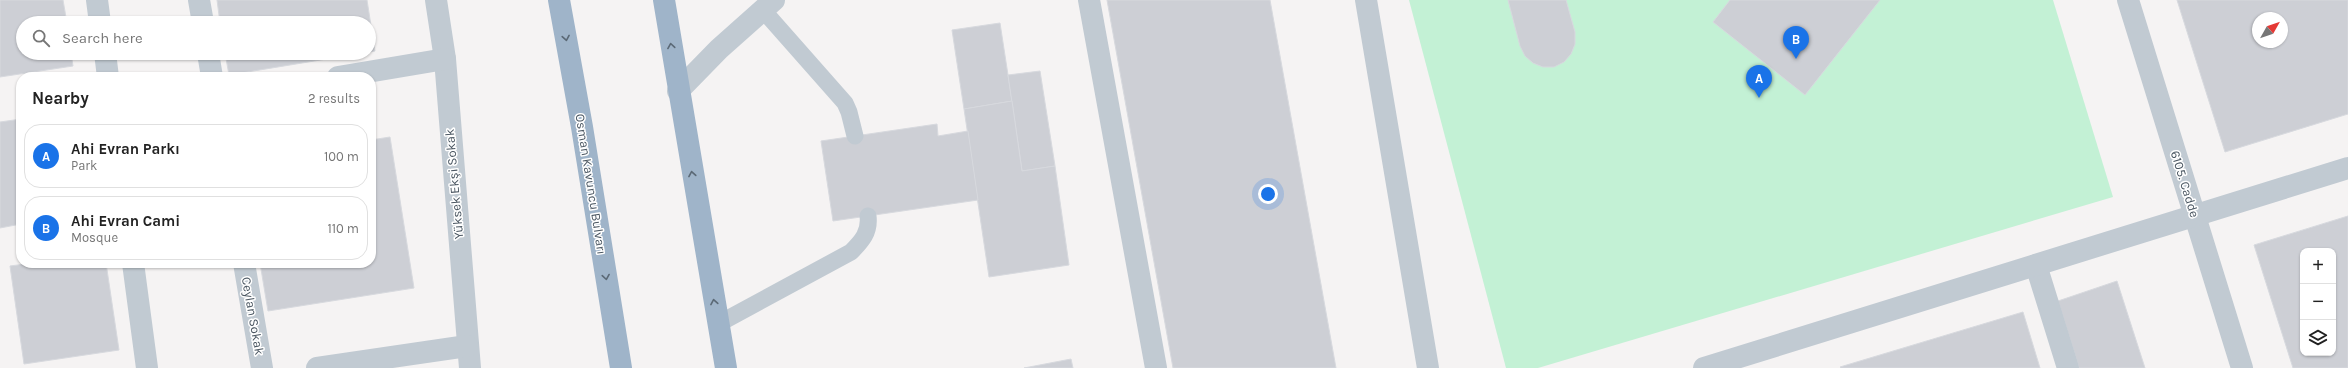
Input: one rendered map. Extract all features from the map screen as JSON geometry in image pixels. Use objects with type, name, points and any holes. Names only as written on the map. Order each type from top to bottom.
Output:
[{"type":"highway","name":"Osman Kavuncu Bulvarı","points":[[558,0],[582,127],[621,368]]},
{"type":"highway","points":[[664,0],[678,91],[726,368]]},
{"type":"street","points":[[97,0],[99,16]]},
{"type":"street","points":[[199,0],[202,16]]},
{"type":"street","name":"Yüksek Ekşi Sokak","points":[[436,0],[444,59],[470,368]]},
{"type":"street","points":[[1089,0],[1156,368]]},
{"type":"street","points":[[1366,0],[1428,368]]},
{"type":"street","name":"6105. Cadde","points":[[2128,0],[2242,368]]},
{"type":"street","points":[[678,91],[766,3]]},
{"type":"street","points":[[367,72],[444,59]]},
{"type":"street","points":[[105,60],[107,72]]},
{"type":"street","points":[[209,60],[211,72]]},
{"type":"street","points":[[1704,368],[2348,168]]},
{"type":"street","points":[[2036,265],[2068,368]]},
{"type":"street","points":[[134,268],[147,368]]},
{"type":"street","name":"Ceylan Sokak","points":[[245,268],[262,368]]},
{"type":"street","points":[[317,368],[467,346]]},
{"type":"lane","points":[[766,3],[845,103],[849,112],[855,136]]},
{"type":"lane","points":[[718,324],[851,252],[862,241],[869,226],[868,216]]},
{"type":"green space","points":[[1409,0],[2053,0],[2113,197],[1538,368],[1506,368]]},
{"type":"building","points":[[0,0],[63,0],[66,16],[16,16],[16,60],[72,60],[73,66],[33,72],[16,72],[16,75],[0,77]]},
{"type":"building","points":[[217,0],[367,0],[370,16],[219,16]]},
{"type":"building","points":[[1107,0],[1270,0],[1336,368],[1173,368]]},
{"type":"building","points":[[1508,0],[1566,0],[1575,32],[1575,44],[1571,54],[1564,62],[1554,67],[1543,67],[1533,63],[1525,56],[1520,46]]},
{"type":"building","points":[[1730,0],[1880,0],[1805,95],[1713,22]]},
{"type":"building","points":[[2177,0],[2348,0],[2348,114],[2225,152]]},
{"type":"building","points":[[1000,23],[1012,101],[964,109],[952,30]]},
{"type":"building","points":[[226,60],[320,60],[247,72],[228,72]]},
{"type":"building","points":[[1040,71],[1055,166],[1022,171],[1008,75]]},
{"type":"building","points":[[1012,101],[1022,171],[1055,166],[1069,265],[989,277],[964,109]]},
{"type":"building","points":[[16,120],[16,225],[0,228],[0,122]]},
{"type":"building","points":[[937,124],[938,136],[968,131],[978,200],[833,221],[821,141]]},
{"type":"building","points":[[390,137],[414,288],[268,311],[261,268],[376,268],[376,139]]},
{"type":"building","points":[[2348,216],[2348,368],[2293,368],[2254,245]]},
{"type":"building","points":[[16,265],[16,268],[107,268],[119,350],[24,364],[10,266]]},
{"type":"building","points":[[2117,281],[2145,368],[2079,368],[2058,301]]},
{"type":"building","points":[[2023,312],[2040,368],[1840,367]]},
{"type":"building","points":[[1071,359],[1073,368],[1024,368]]},
{"type":"place","name":"Ahi Evran Cami","points":[[1796,59]]},
{"type":"place","name":"Ahi Evran Parkı","points":[[1759,98]]}]
